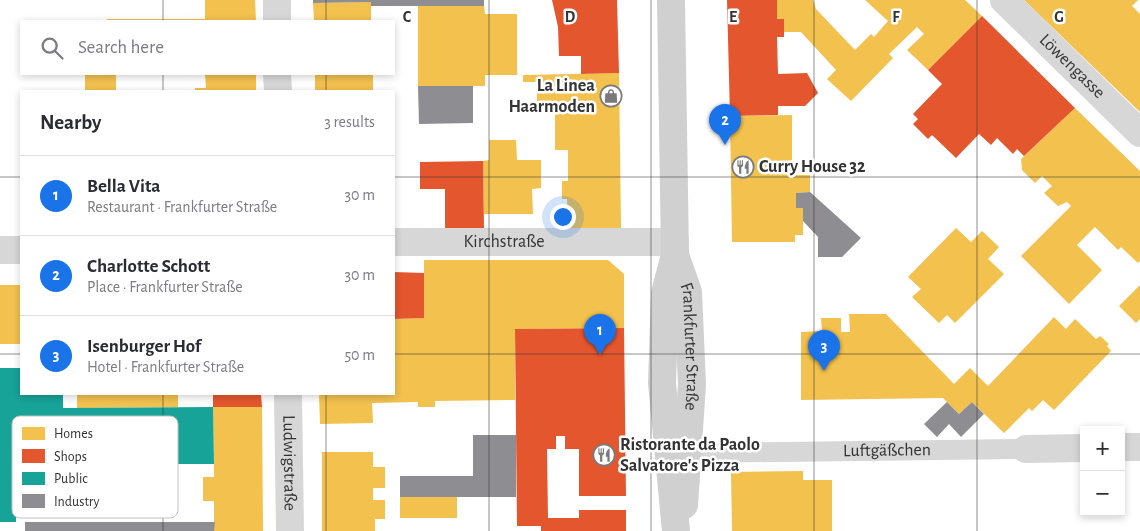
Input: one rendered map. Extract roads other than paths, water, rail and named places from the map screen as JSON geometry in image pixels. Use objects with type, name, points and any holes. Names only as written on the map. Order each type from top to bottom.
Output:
[{"type":"main road","name":"Frankfurter Straße","points":[[671,0],[675,249],[665,293],[662,383],[676,531]]},
{"type":"main road","name":"Frankfurter Straße","points":[[675,249],[688,292],[692,384],[689,453],[682,531]]},
{"type":"street","points":[[277,0],[277,20]]},
{"type":"street","name":"Löwengasse","points":[[1004,0],[1140,133]]},
{"type":"street","points":[[278,75],[278,90]]},
{"type":"street","name":"Kirchstraße","points":[[395,242],[675,249]]},
{"type":"street","points":[[0,250],[20,250]]},
{"type":"street","name":"Ludwigstraße","points":[[288,395],[290,531]]},
{"type":"street","points":[[1125,447],[1140,447]]},
{"type":"street","name":"Luftgäßchen","points":[[1026,449],[1080,448]]},
{"type":"lane","name":"Luftgäßchen","points":[[689,453],[1026,449]]},
{"type":"place","name":"La Linea Haarmoden","points":[[611,96]]},
{"type":"place","name":"Charlotte Schott","points":[[725,145]]},
{"type":"place","name":"Curry House 32","points":[[743,167]]},
{"type":"place","name":"Bella Vita","points":[[600,355]]},
{"type":"place","name":"Isenburger Hof","points":[[824,371]]},
{"type":"place","name":"Ristorante da Paolo Salvatore's Pizza","points":[[604,455]]}]
